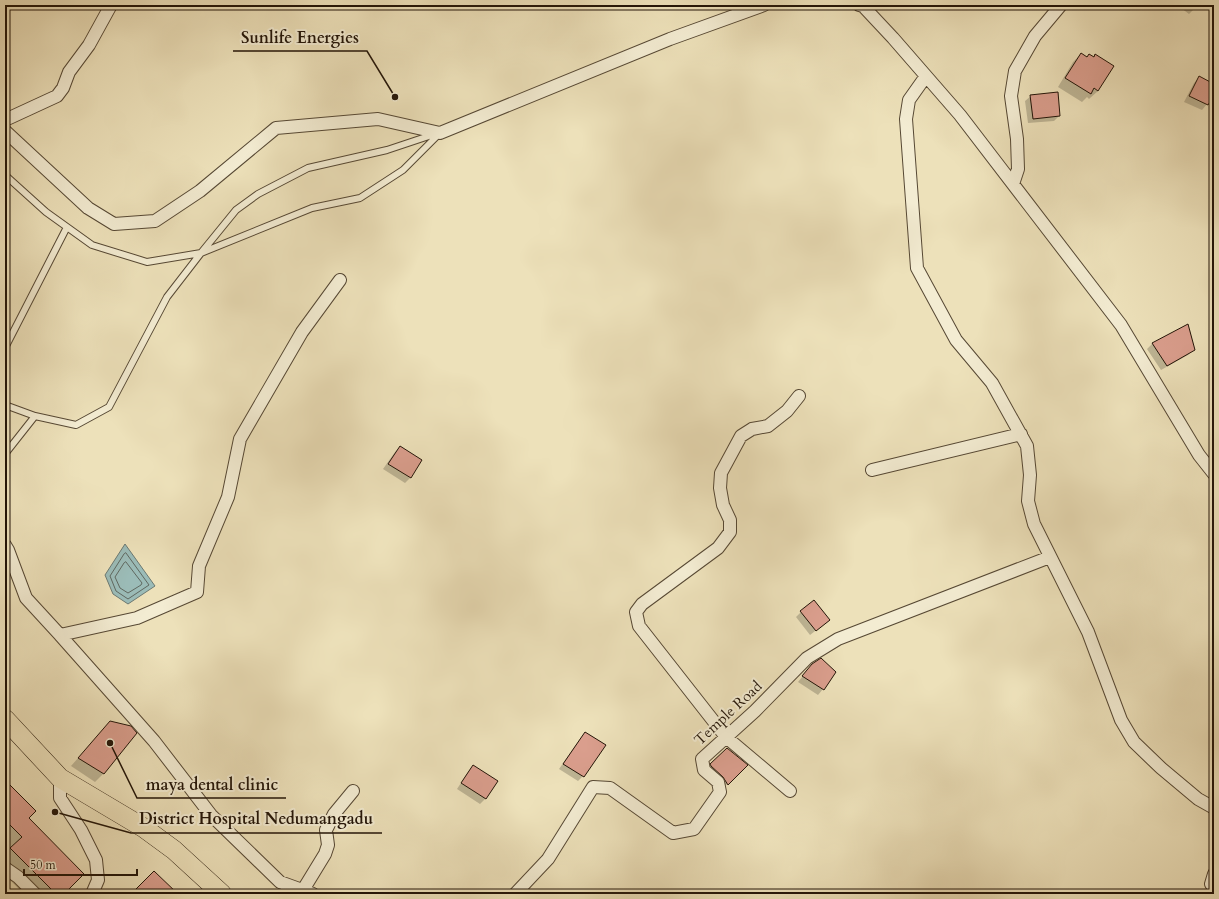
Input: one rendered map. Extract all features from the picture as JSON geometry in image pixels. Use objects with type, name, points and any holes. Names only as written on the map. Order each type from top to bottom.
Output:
[{"type":"main road","points":[[5,719],[60,778],[144,828],[174,850],[222,894]]},
{"type":"street","points":[[5,120],[57,96],[63,88],[69,72],[89,44],[111,5]]},
{"type":"street","points":[[5,131],[88,208],[114,224],[155,221],[200,191],[276,128],[378,119],[440,133],[670,39],[764,5]]},
{"type":"street","points":[[862,5],[960,115],[1121,325],[1199,455],[1214,474]]},
{"type":"street","points":[[1013,184],[1018,168],[1017,139],[1011,96],[1015,71],[1035,36],[1061,5]]},
{"type":"street","points":[[926,76],[908,100],[906,119],[917,268],[956,340],[992,383],[1027,446],[1030,475],[1028,501],[1034,524],[1088,632],[1120,720],[1134,742],[1161,768],[1198,799],[1214,808]]},
{"type":"street","points":[[60,635],[137,618],[197,592],[199,566],[228,497],[240,439],[302,332],[340,280]]},
{"type":"street","points":[[790,791],[726,737],[639,626],[636,612],[642,604],[718,548],[730,532],[730,520],[723,505],[720,488],[721,473],[741,436],[752,429],[768,426],[787,411],[799,396]]},
{"type":"street","points":[[872,470],[1021,434]]},
{"type":"street","points":[[5,545],[26,598],[154,741],[211,815],[280,882],[308,892],[328,845],[326,830],[334,814],[353,791]]},
{"type":"street","name":"Temple Road","points":[[515,894],[548,859],[593,787],[610,788],[674,833],[694,829],[720,792],[718,782],[704,770],[702,759],[755,711],[807,658],[838,639],[1050,557]]},
{"type":"street","points":[[60,778],[60,798],[81,830],[96,860],[98,880],[92,894]]},
{"type":"street","points":[[5,868],[18,877],[35,894]]},
{"type":"street","points":[[1214,874],[1211,884],[1214,888]]},
{"type":"lane","points":[[5,175],[46,212],[92,245],[147,262],[201,253],[312,208],[360,198],[403,170],[440,133]]},
{"type":"lane","points":[[5,405],[35,416],[76,425],[109,407],[167,297],[236,210],[258,194],[308,168],[387,150],[440,133]]},
{"type":"lane","points":[[5,348],[67,227]]},
{"type":"lane","points":[[5,454],[35,416]]},
{"type":"water","points":[[125,544],[155,586],[128,604],[113,594],[105,575]]},
{"type":"building","points":[[1081,53],[1087,57],[1089,54],[1094,57],[1095,54],[1114,66],[1098,91],[1094,88],[1091,94],[1065,78]]},
{"type":"building","points":[[1199,76],[1214,84],[1214,95],[1208,105],[1189,96]]},
{"type":"building","points":[[1058,92],[1060,116],[1033,119],[1030,95]]},
{"type":"building","points":[[1188,324],[1195,350],[1167,366],[1152,343]]},
{"type":"building","points":[[400,446],[422,460],[411,478],[388,464]]},
{"type":"building","points":[[814,600],[830,620],[816,631],[800,611]]},
{"type":"building","points":[[821,658],[836,672],[824,690],[802,676],[812,664]]},
{"type":"building","points":[[110,721],[131,726],[137,733],[104,774],[78,758]]},
{"type":"building","points":[[585,732],[606,745],[584,777],[563,764]]},
{"type":"building","points":[[727,748],[748,765],[728,785],[723,777],[710,764]]},
{"type":"building","points":[[473,765],[498,781],[486,799],[461,783]]},
{"type":"building","points":[[5,780],[36,811],[29,818],[84,874],[64,894],[56,894],[10,848],[22,837],[5,820]]},
{"type":"building","points":[[154,871],[178,894],[131,894]]},
{"type":"place","name":"Sunlife Energies","points":[[395,97]]},
{"type":"place","name":"maya dental clinic","points":[[110,743]]},
{"type":"place","name":"District Hospital Nedumangadu","points":[[55,812]]}]
